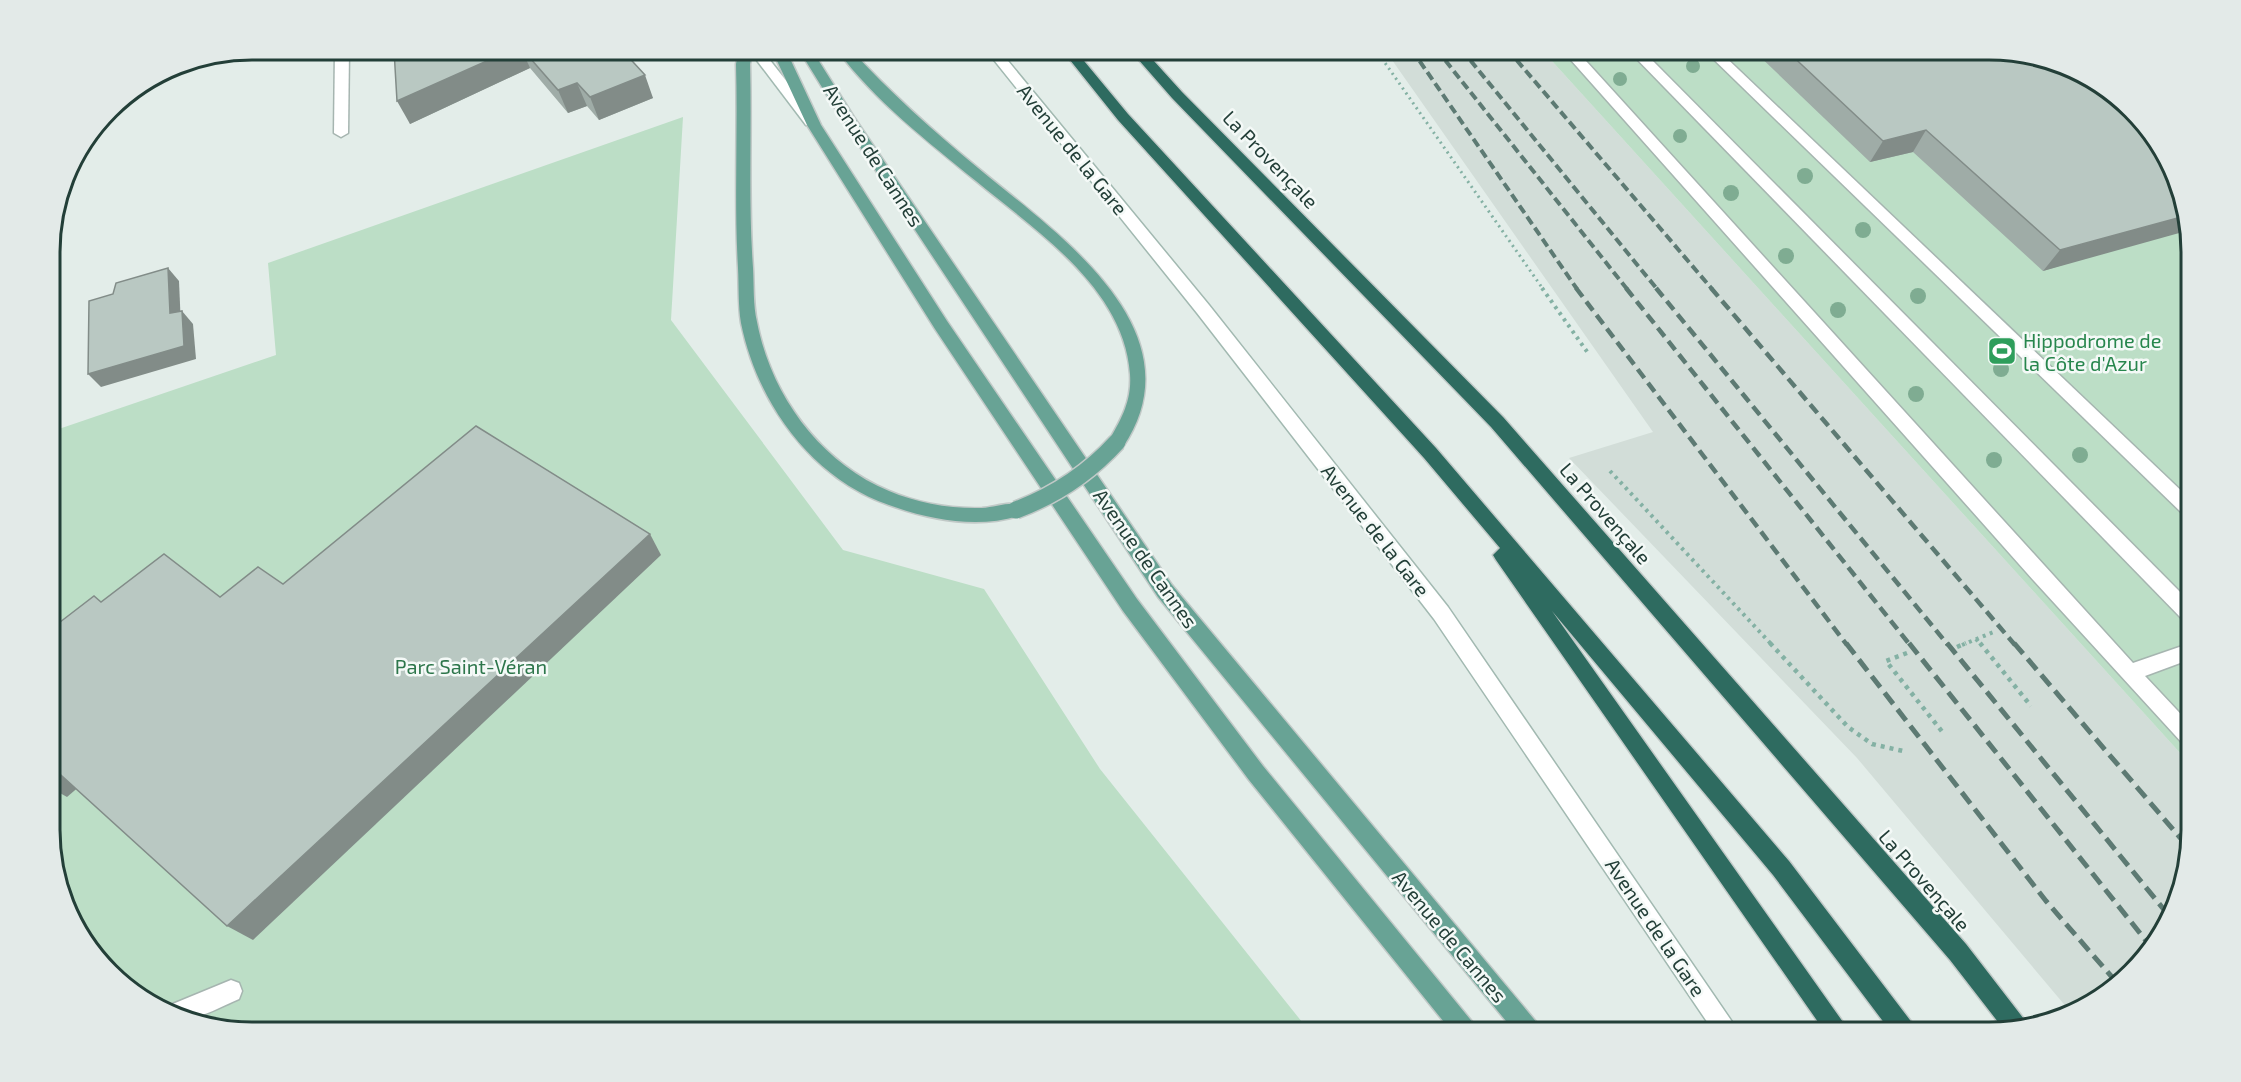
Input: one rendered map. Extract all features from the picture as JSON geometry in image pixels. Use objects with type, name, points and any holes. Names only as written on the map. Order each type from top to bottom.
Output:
[{"type":"highway","points":[[1077,60],[1123,117],[1430,453],[1781,868],[1897,1022]]},
{"type":"highway","name":"La Provençale","points":[[1146,60],[1177,95],[1497,422],[1958,952],[2012,1020]]},
{"type":"highway","points":[[1430,453],[1832,1022]]},
{"type":"main road","points":[[341,133],[342,60]]},
{"type":"main road","points":[[744,60],[744,234],[749,326],[776,396],[798,430],[826,462],[871,491],[917,508],[945,513],[998,515],[1044,500],[1070,486],[1101,460],[1117,442],[1132,417],[1138,393],[1138,372],[1134,347],[1125,323],[1110,298],[1075,258],[910,117],[854,60]]},
{"type":"main road","points":[[764,60],[814,125]]},
{"type":"main road","name":"Avenue de Cannes","points":[[784,60],[814,125],[941,325],[1130,605],[1256,772],[1458,1022]]},
{"type":"main road","name":"Avenue de Cannes","points":[[812,60],[1165,591],[1522,1022]]},
{"type":"main road","name":"Avenue de la Gare","points":[[1001,60],[1203,309],[1441,613],[1721,1022]]},
{"type":"main road","points":[[1578,60],[2181,728]]},
{"type":"main road","points":[[1645,60],[2181,605]]},
{"type":"main road","points":[[1721,60],[2181,501]]},
{"type":"main road","points":[[2129,673],[2181,655]]},
{"type":"main road","points":[[186,1009],[231,991]]},
{"type":"path","points":[[1383,60],[1588,353]]},
{"type":"path","points":[[1610,471],[1848,727],[1872,744],[1902,751]]},
{"type":"path","points":[[1957,647],[1996,631]]},
{"type":"path","points":[[1976,639],[2031,706]]},
{"type":"path","points":[[1907,653],[1886,661],[1944,734]]},
{"type":"shaded area","points":[[1392,60],[1551,60],[2181,754],[2181,842],[2174,879],[2161,915],[2149,936],[2115,974],[2095,990],[2065,1006],[1857,758],[1569,458],[1653,432]]},
{"type":"green space","name":"Hippodrome de la Côte d'Azur","points":[[1551,60],[2000,60],[2176,214],[2181,252],[2181,754]]},
{"type":"green space","name":"Parc Saint-Véran","points":[[683,117],[671,320],[843,550],[984,589],[1100,769],[1302,1022],[252,1022],[215,1018],[179,1007],[135,982],[116,966],[86,926],[75,903],[62,855],[60,830],[60,429],[276,355],[268,263]]},
{"type":"building","points":[[395,60],[489,60],[397,101]]},
{"type":"building","points":[[532,60],[631,60],[645,75],[590,97],[577,83],[558,90]]},
{"type":"building","points":[[1797,60],[2001,60],[2026,64],[2062,75],[2106,100],[2125,116],[2141,135],[2166,179],[2177,218],[2060,250],[1926,130],[1883,141]]},
{"type":"building","points":[[168,268],[170,313],[182,311],[184,346],[88,374],[89,301],[113,294],[116,283]]},
{"type":"building","points":[[476,426],[650,534],[227,926],[60,774],[60,622],[94,596],[101,602],[164,554],[220,597],[258,567],[283,584]]},
{"type":"railway","points":[[1419,60],[1577,289]]},
{"type":"railway","points":[[1445,60],[1627,289]]},
{"type":"railway","points":[[1470,60],[1657,289]]},
{"type":"railway","points":[[1517,60],[1712,289]]},
{"type":"railway","points":[[1576,288],[1847,645]]},
{"type":"railway","points":[[1626,288],[1910,645]]},
{"type":"railway","points":[[1656,288],[1948,645]]},
{"type":"railway","points":[[1711,288],[2015,645]]},
{"type":"railway","points":[[1846,643],[2046,901],[2112,977]]},
{"type":"railway","points":[[1909,643],[2146,940]]},
{"type":"railway","points":[[1947,643],[2163,909]]},
{"type":"railway","points":[[2014,643],[2181,839]]},
{"type":"place","name":"Hippodrome de la Côte d'Azur","points":[[2002,351]]}]
